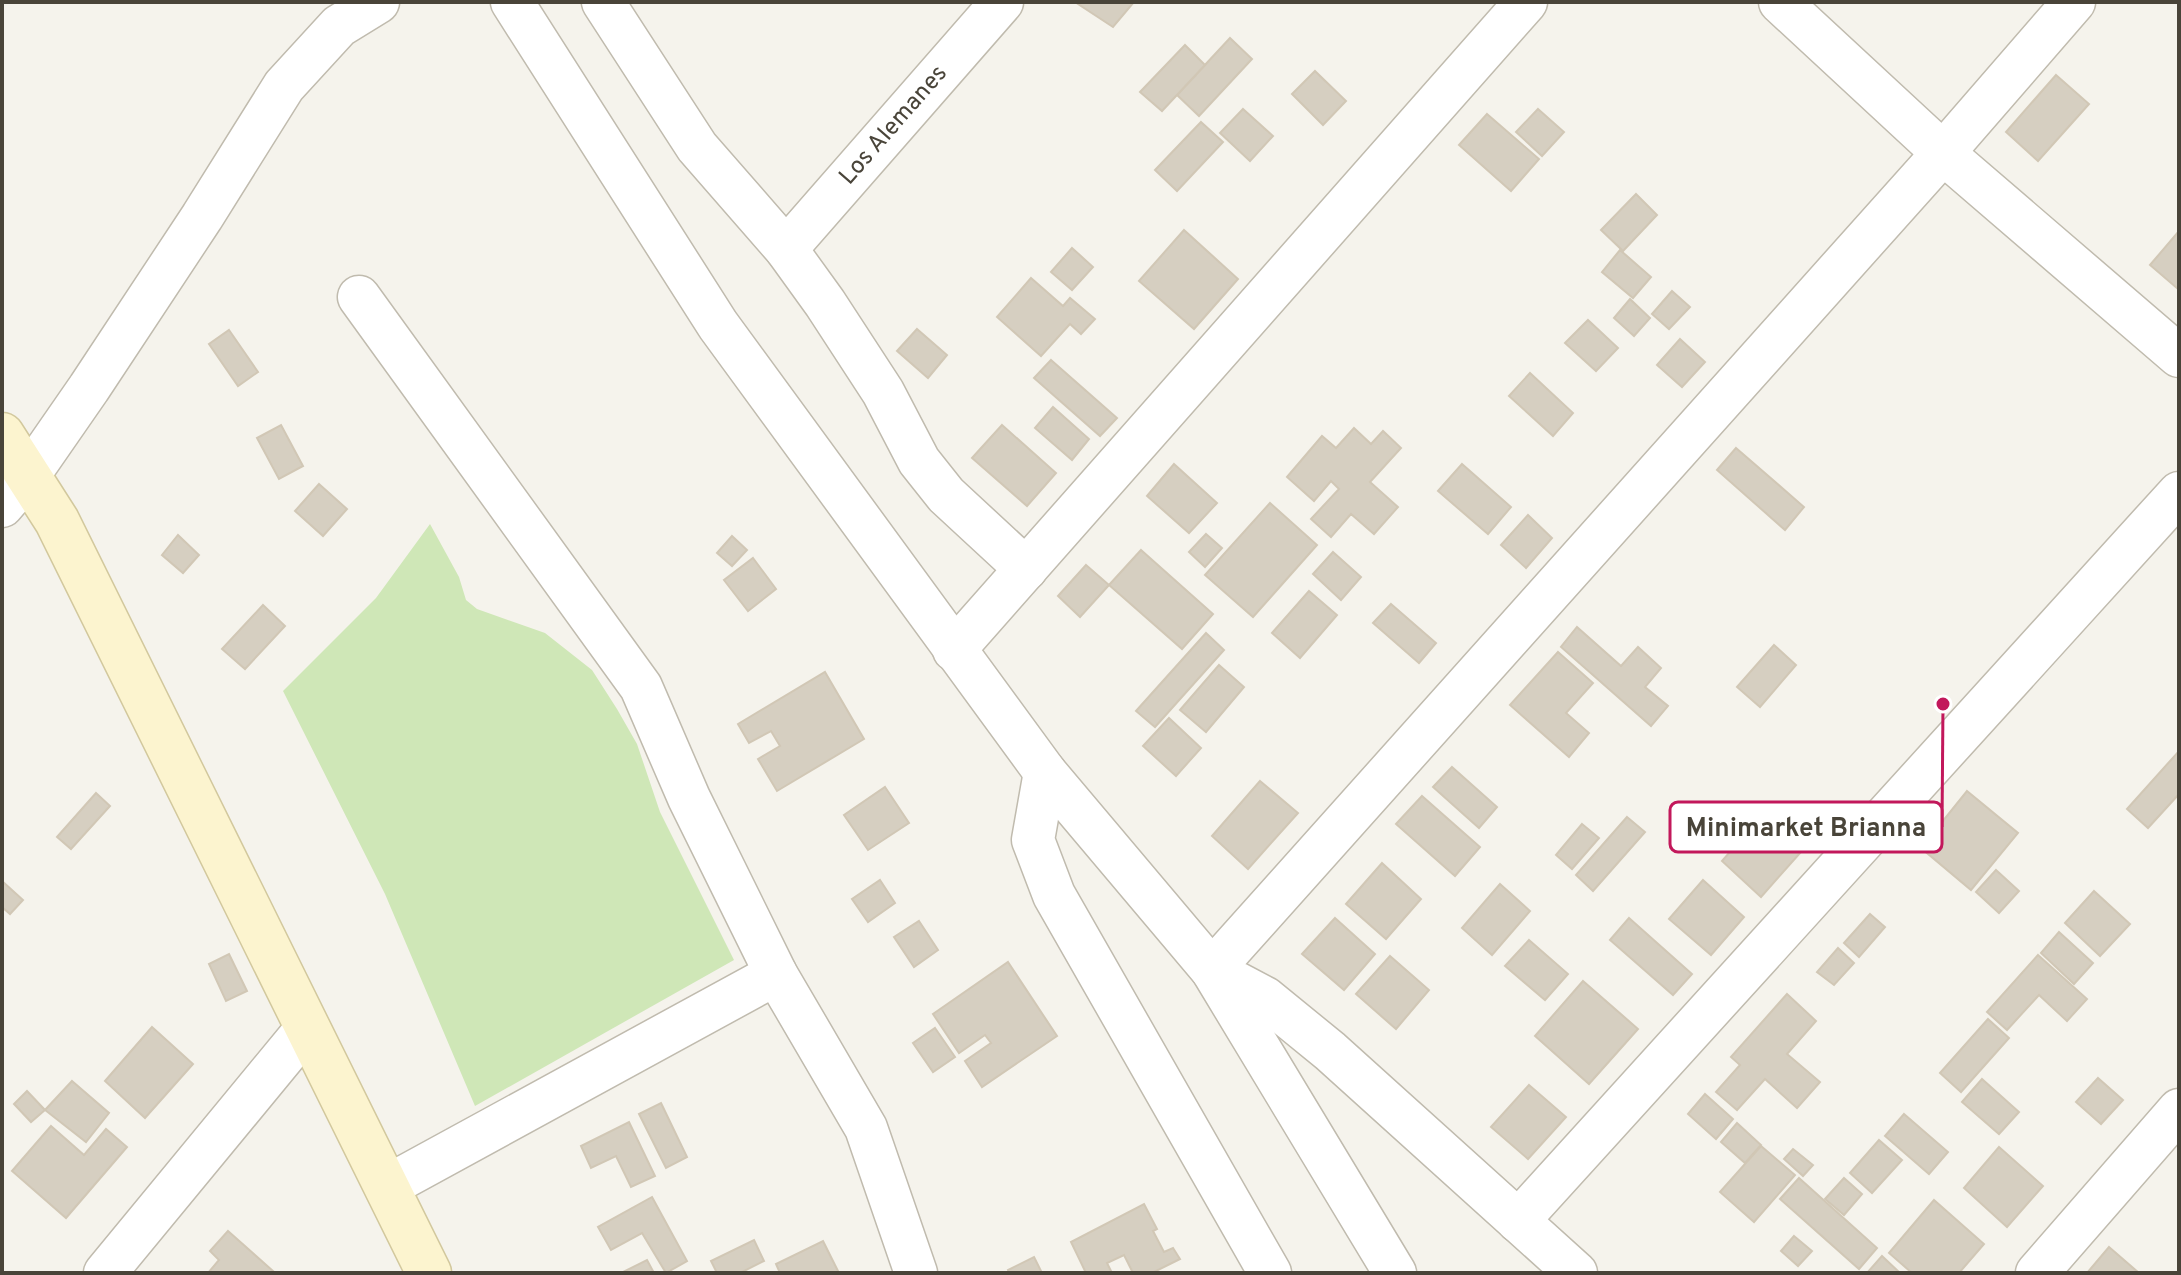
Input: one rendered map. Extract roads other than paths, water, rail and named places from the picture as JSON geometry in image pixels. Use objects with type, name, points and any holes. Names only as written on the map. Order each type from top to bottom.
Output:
[{"type":"street","points":[[15,491],[89,388],[284,86],[339,26],[378,2]]},
{"type":"street","points":[[512,2],[718,325],[1045,772],[1212,970],[1395,1273]]},
{"type":"street","points":[[603,2],[697,147],[786,249],[825,303],[883,392],[919,461],[946,495],[1026,569]]},
{"type":"street","name":"Los Alemanes","points":[[786,249],[1002,2]]},
{"type":"street","points":[[954,650],[1526,2]]},
{"type":"street","points":[[1780,2],[1943,153],[2179,356]]},
{"type":"street","points":[[1212,970],[1943,153],[2074,2]]},
{"type":"street","points":[[359,297],[641,687],[689,798],[776,974],[866,1128],[916,1273]]},
{"type":"street","points":[[2,435],[15,491],[57,521],[429,1273]]},
{"type":"street","points":[[1518,1221],[2179,493]]},
{"type":"street","points":[[1045,772],[1033,840],[1054,895],[1270,1273]]},
{"type":"street","points":[[1212,970],[1265,998],[1330,1051],[1576,1273]]},
{"type":"street","points":[[386,1187],[776,974]]},
{"type":"street","points":[[105,1273],[307,1028]]},
{"type":"street","points":[[2037,1273],[2179,1110]]},
{"type":"place","name":"Minimarket Brianna","points":[[1943,704]]}]
